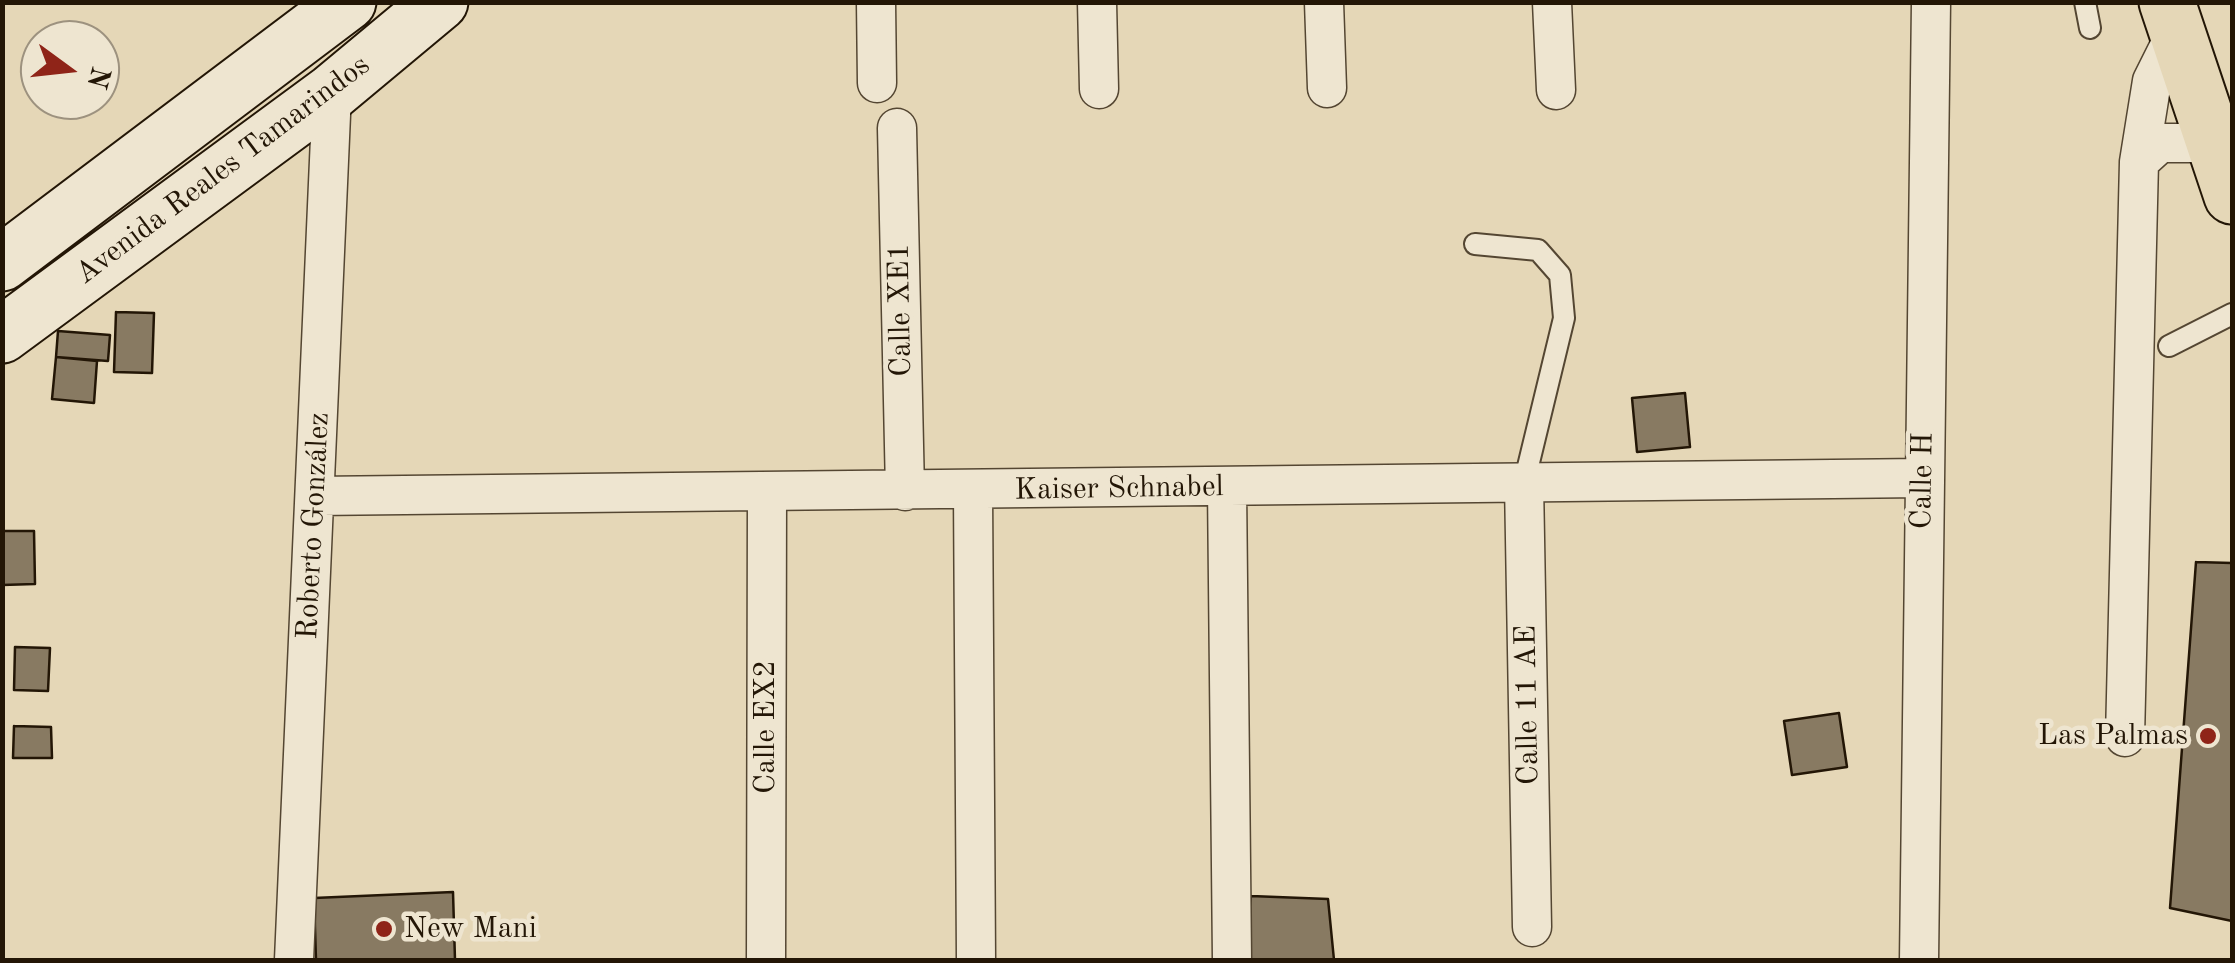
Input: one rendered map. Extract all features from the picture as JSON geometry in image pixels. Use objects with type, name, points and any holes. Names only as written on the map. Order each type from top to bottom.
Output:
[{"type":"main road","name":"Avenida Reales Tamarindos","points":[[2,264],[348,2]]},
{"type":"main road","name":"Avenida Reales Tamarindos","points":[[2,335],[332,92],[440,2]]},
{"type":"main road","points":[[2172,17],[2232,196]]},
{"type":"street","points":[[876,2],[877,82]]},
{"type":"street","points":[[1097,2],[1098,90]]},
{"type":"street","points":[[1324,2],[1327,88]]},
{"type":"street","points":[[1552,2],[1556,90]]},
{"type":"street","name":"Calle H","points":[[1919,960],[1930,2]]},
{"type":"street","points":[[2125,737],[2139,162],[2152,81],[2172,17]]},
{"type":"street","name":"Roberto González","points":[[294,960],[332,92]]},
{"type":"street","name":"Calle XE1","points":[[897,128],[905,491]]},
{"type":"street","points":[[2139,162],[2160,143],[2214,143]]},
{"type":"street","name":"Kaiser Schnabel","points":[[315,496],[767,494],[1922,478]]},
{"type":"street","name":"Calle 11 AE","points":[[1524,483],[1532,927]]},
{"type":"street","points":[[1227,487],[1232,960]]},
{"type":"street","points":[[973,491],[976,960]]},
{"type":"street","name":"Calle EX2","points":[[766,960],[767,494]]},
{"type":"lane","points":[[2085,2],[2090,28]]},
{"type":"lane","points":[[1475,244],[1538,250],[1560,275],[1564,318],[1524,483]]},
{"type":"lane","points":[[2169,346],[2232,314]]},
{"type":"building","points":[[116,312],[154,313],[152,373],[114,372]]},
{"type":"building","points":[[58,331],[110,335],[108,361],[56,357]]},
{"type":"building","points":[[56,357],[97,361],[94,403],[52,399]]},
{"type":"building","points":[[1685,393],[1690,447],[1637,452],[1632,398]]},
{"type":"building","points":[[2,531],[34,531],[35,584],[2,585]]},
{"type":"building","name":"Las Palmas","points":[[2196,562],[2232,563],[2232,921],[2170,908]]},
{"type":"building","points":[[15,647],[50,648],[48,691],[14,690]]},
{"type":"building","points":[[1839,713],[1847,767],[1792,775],[1784,721]]},
{"type":"building","points":[[14,726],[51,727],[52,758],[13,758]]},
{"type":"building","name":"New Mani","points":[[453,892],[455,960],[316,960],[314,898]]},
{"type":"building","points":[[1251,896],[1328,899],[1334,960],[1243,960]]},
{"type":"place","name":"Las Palmas","points":[[2208,736]]},
{"type":"place","name":"New Mani","points":[[384,929]]}]
